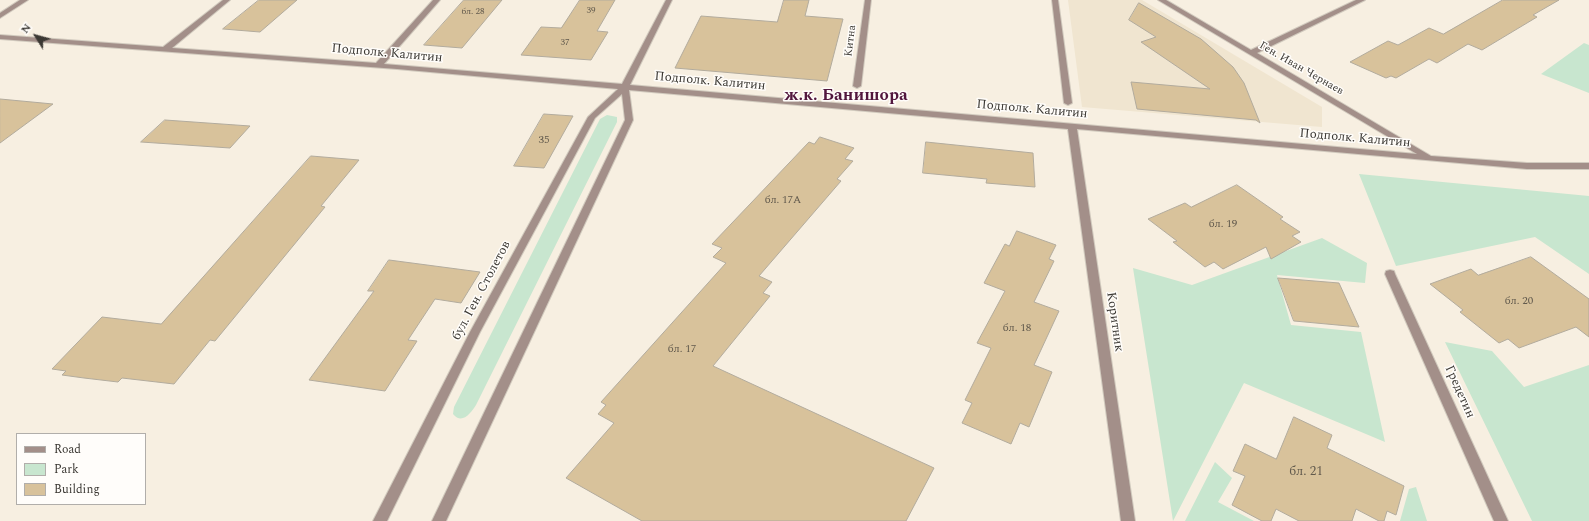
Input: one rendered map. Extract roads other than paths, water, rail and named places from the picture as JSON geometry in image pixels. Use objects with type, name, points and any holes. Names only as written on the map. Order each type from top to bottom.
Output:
[{"type":"street","points":[[0,16],[25,0]]},
{"type":"street","points":[[164,50],[227,0]]},
{"type":"street","points":[[378,66],[437,0]]},
{"type":"street","name":"бул. Ген. Столетов","points":[[380,521],[475,332],[592,117],[625,87],[669,0]]},
{"type":"street","name":"Китна","points":[[857,86],[868,0]]},
{"type":"street","points":[[1055,0],[1068,103]]},
{"type":"street","name":"Ген. Иван Чернаев","points":[[1161,0],[1430,158]]},
{"type":"street","points":[[1251,53],[1362,0]]},
{"type":"street","name":"Подполк. Калитин","points":[[0,37],[378,66],[1527,166],[1587,167]]},
{"type":"street","points":[[438,521],[629,120],[625,87]]},
{"type":"street","name":"Коритник","points":[[1072,127],[1128,521]]},
{"type":"street","name":"Гредетин","points":[[1390,274],[1501,521]]},
{"type":"district","name":"ж.к. Банишора","points":[[846,97]]}]
